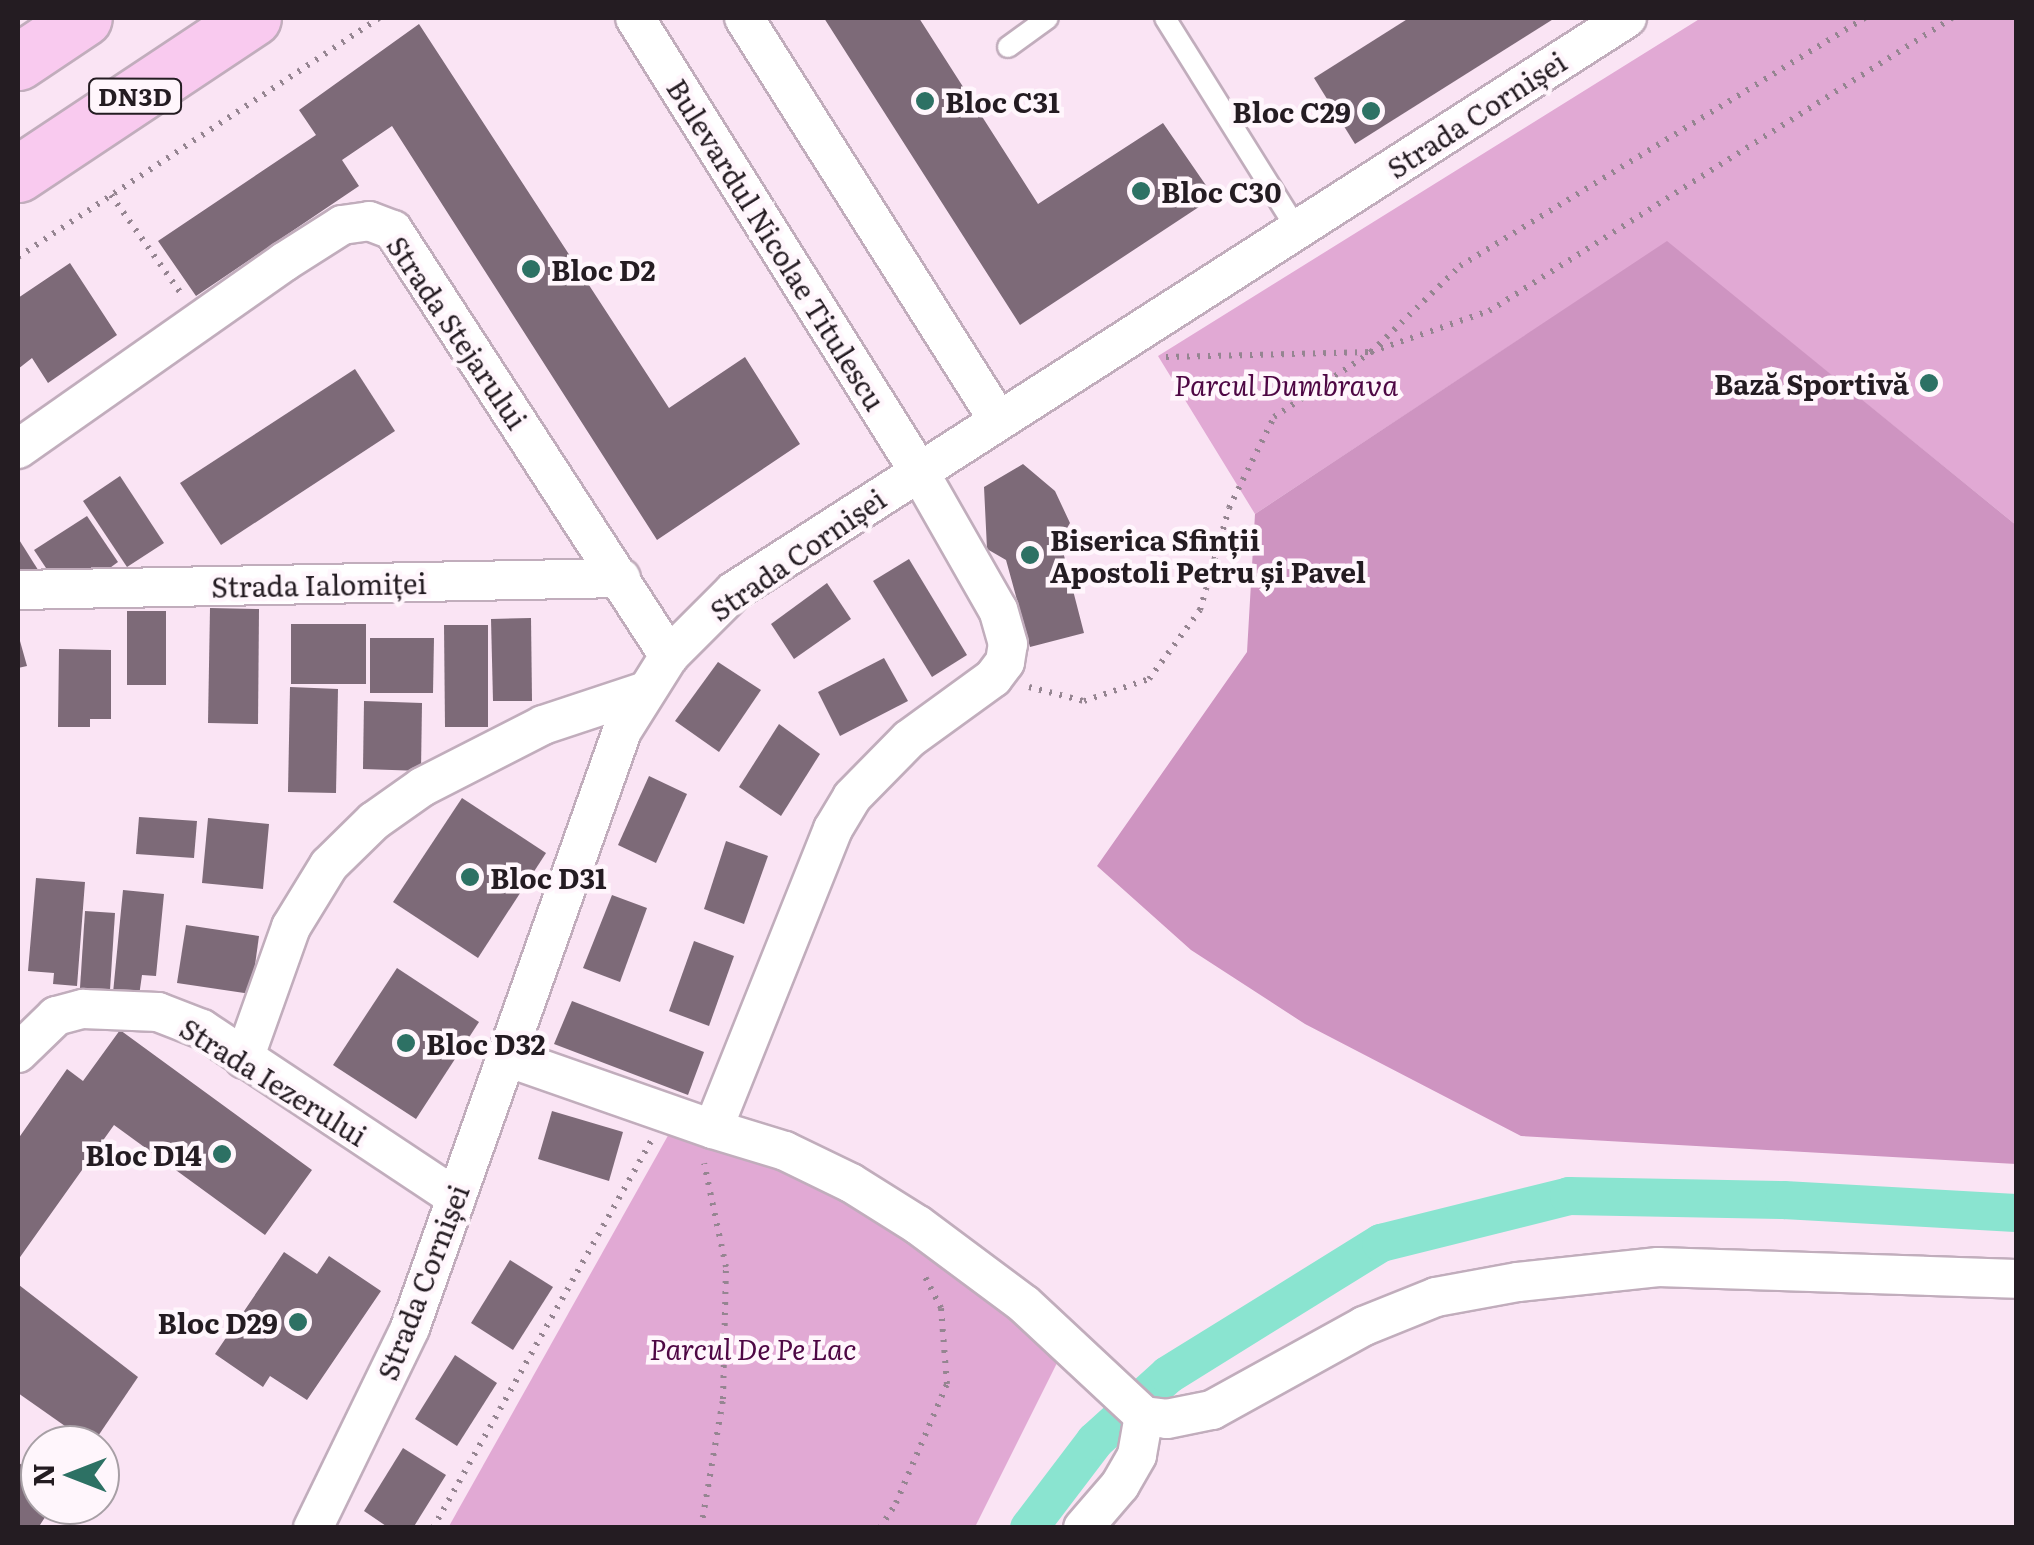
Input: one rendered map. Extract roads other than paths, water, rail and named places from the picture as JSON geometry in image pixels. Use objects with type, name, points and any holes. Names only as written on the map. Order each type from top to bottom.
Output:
[{"type":"main road","points":[[18,62],[84,18]]},
{"type":"main road","name":"DN3D","points":[[18,174],[253,18]]},
{"type":"street","name":"Bulevardul Nicolae Titulescu","points":[[635,18],[918,470],[1005,626],[1005,662],[993,678],[909,740],[852,797],[833,829],[713,1129]]},
{"type":"street","points":[[744,18],[998,420]]},
{"type":"street","name":"Strada Cornișei","points":[[313,1528],[410,1328],[622,731],[643,692],[670,656],[734,591],[1626,18]]},
{"type":"street","name":"Strada Stejarului","points":[[18,450],[342,225],[369,221],[393,230],[670,656]]},
{"type":"street","name":"Strada Ialomiței","points":[[18,590],[621,578]]},
{"type":"street","points":[[244,1058],[291,927],[329,866],[374,821],[422,787],[543,725],[643,692]]},
{"type":"street","name":"Strada Iezerului","points":[[56,1016],[84,1008],[158,1012],[202,1029],[456,1198]]},
{"type":"street","points":[[18,1053],[56,1016]]},
{"type":"street","points":[[504,1056],[666,1114],[785,1151],[850,1183],[918,1225],[1024,1304],[1144,1416],[1167,1419],[1212,1410],[1364,1326],[1436,1297],[1518,1282],[1658,1266],[2016,1279]]},
{"type":"street","points":[[1083,1528],[1120,1485],[1137,1455],[1144,1416]]},
{"type":"lane","points":[[1008,47],[1048,18]]},
{"type":"lane","points":[[1165,18],[1297,228]]},
{"type":"lane","name":"Strada Iezerului","points":[[18,1020],[56,1016]]},
{"type":"waterway","points":[[1029,1528],[1095,1441],[1168,1375],[1381,1243],[1569,1196],[1784,1200],[2016,1213]]},
{"type":"place","name":"Bloc C31","points":[[925,101]]},
{"type":"place","name":"Bloc C29","points":[[1371,111]]},
{"type":"place","name":"Bloc C30","points":[[1141,191]]},
{"type":"place","name":"Bloc D2","points":[[531,269]]},
{"type":"place","name":"Bază Sportivă","points":[[1929,383]]},
{"type":"place","name":"Biserica Sfinții Apostoli Petru și Pavel","points":[[1030,555]]},
{"type":"place","name":"Bloc D31","points":[[470,877]]},
{"type":"place","name":"Bloc D32","points":[[406,1043]]},
{"type":"place","name":"Bloc D14","points":[[222,1154]]},
{"type":"place","name":"Bloc D29","points":[[298,1322]]},
{"type":"park label","name":"Parcul Dumbrava","points":[[1286,384]]},
{"type":"park label","name":"Parcul De Pe Lac","points":[[753,1348]]}]
